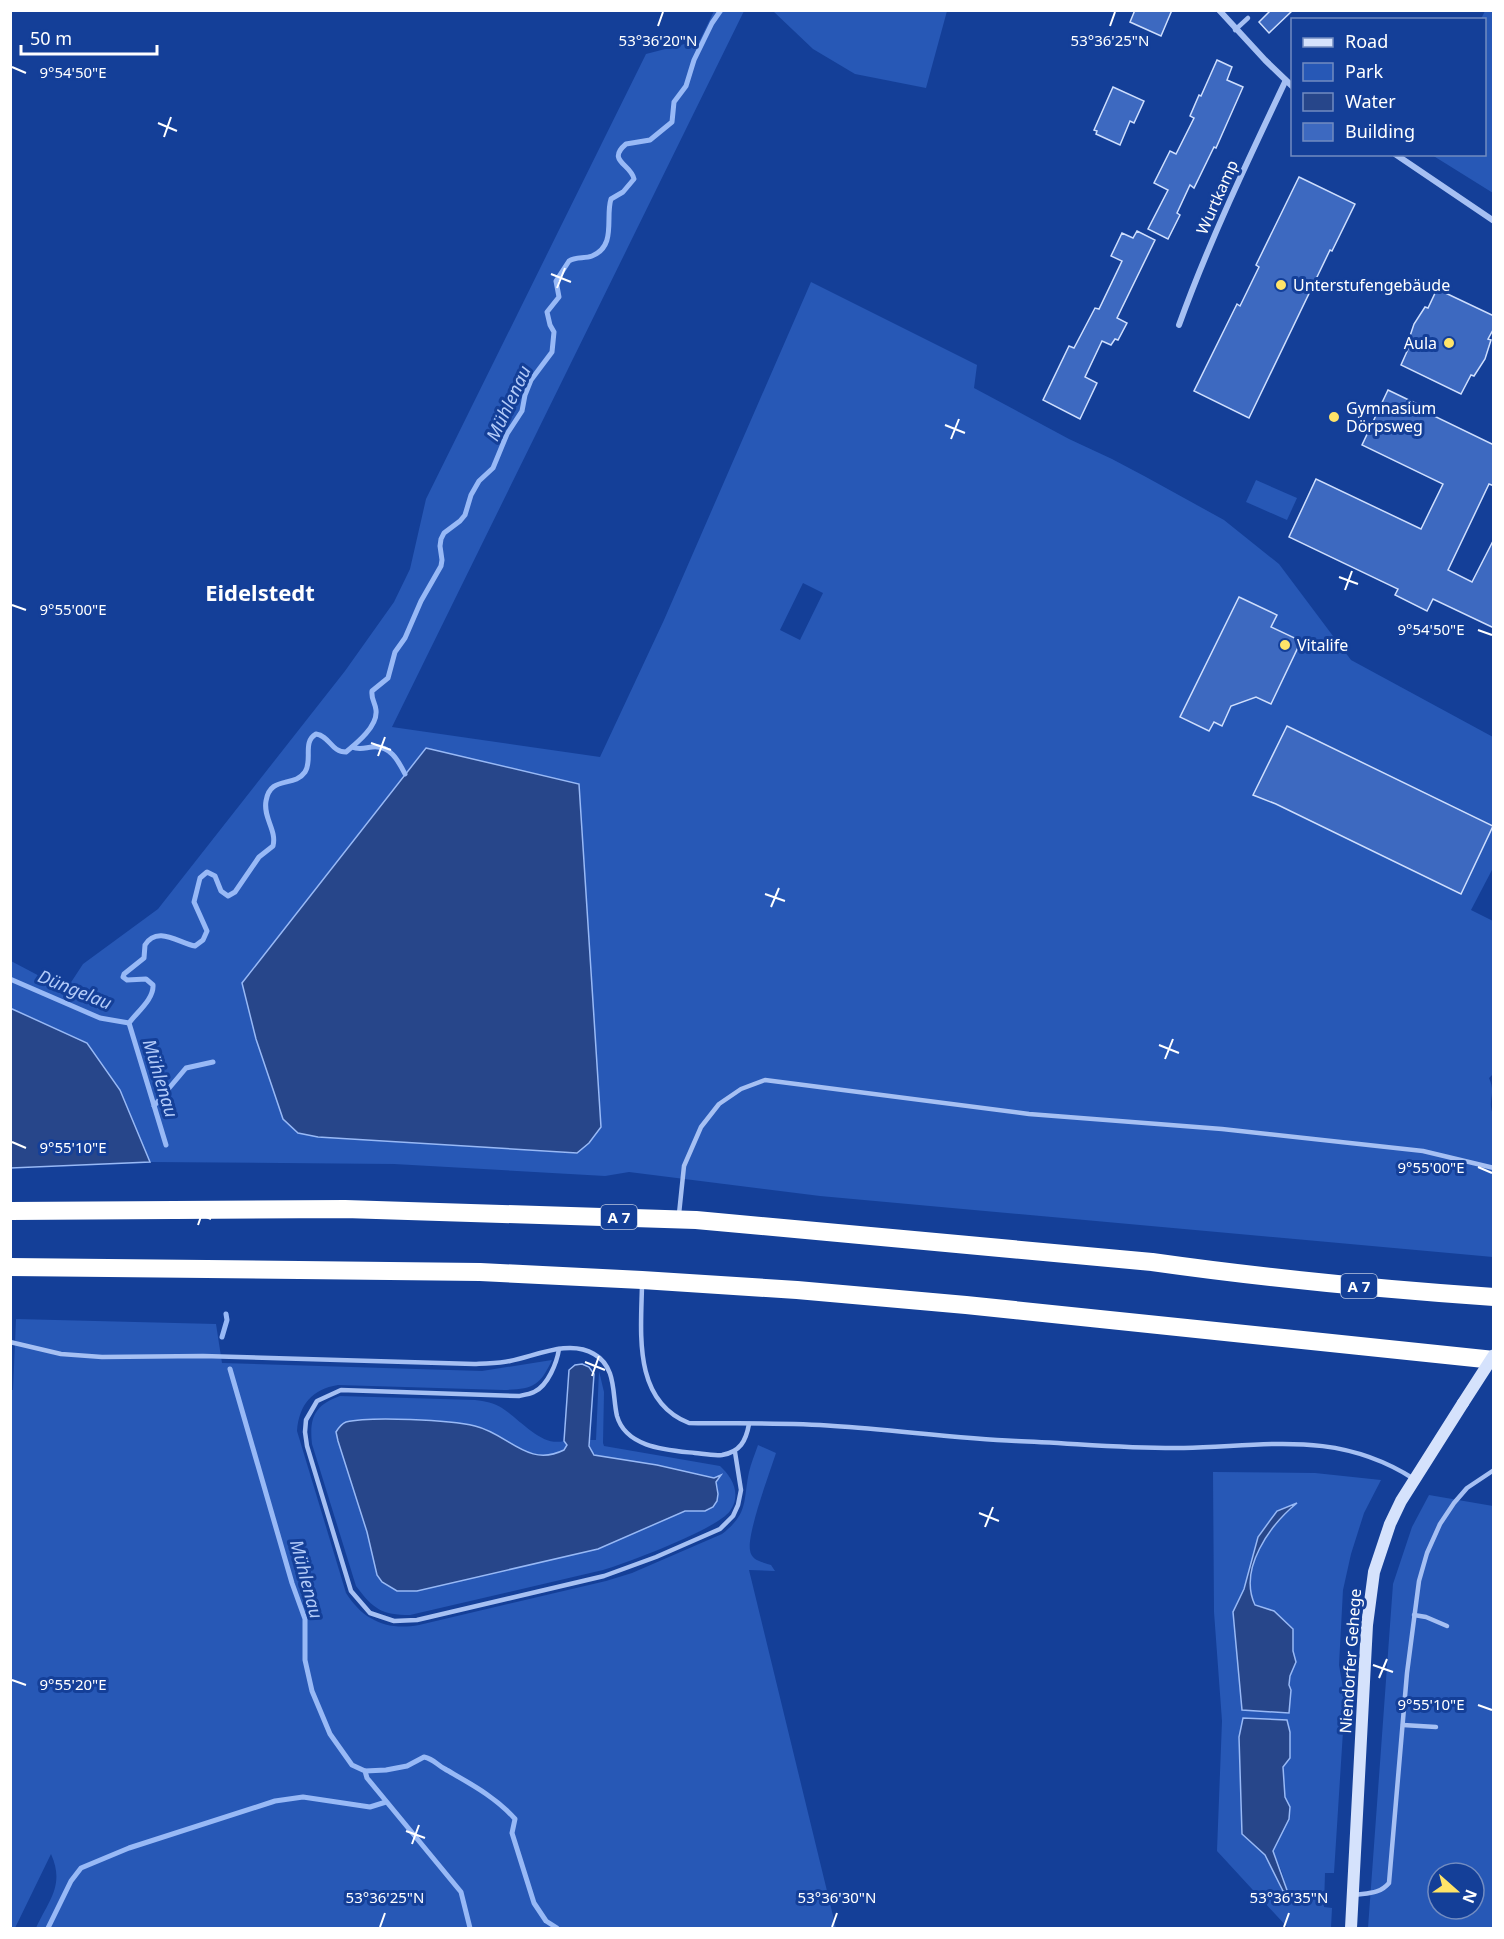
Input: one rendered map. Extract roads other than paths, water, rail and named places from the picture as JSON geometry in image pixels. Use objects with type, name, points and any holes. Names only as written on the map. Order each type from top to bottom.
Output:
[{"type":"highway","name":"A 7","points":[[10,1211],[345,1209],[679,1220],[1152,1262],[1272,1277],[1494,1297]]},
{"type":"highway","points":[[10,1267],[480,1272],[642,1280],[797,1290],[966,1305],[1494,1360]]},
{"type":"street","points":[[1219,10],[1291,85]]},
{"type":"street","name":"Wurtkamp","points":[[1179,326],[1200,267],[1228,202],[1285,81]]},
{"type":"street","points":[[1398,156],[1494,221]]},
{"type":"street","name":"Niendorfer Gehege","points":[[1351,1929],[1370,1596],[1374,1572],[1387,1532],[1401,1501],[1494,1355]]},
{"type":"lane","points":[[1236,30],[1248,18]]},
{"type":"lane","points":[[679,1220],[684,1166],[701,1127],[719,1104],[741,1089],[765,1080],[1029,1114],[1222,1129],[1424,1151],[1494,1168]]},
{"type":"lane","points":[[642,1280],[640,1346],[650,1389],[676,1418],[689,1423],[832,1425],[1003,1440],[1183,1448],[1279,1443],[1317,1445],[1353,1452],[1386,1462],[1414,1479]]},
{"type":"lane","points":[[10,1342],[61,1354],[102,1357],[203,1356],[474,1364],[507,1362],[560,1349],[577,1348],[595,1354],[607,1367],[612,1381],[618,1418],[626,1431],[644,1444],[669,1450],[720,1455],[735,1452],[741,1446],[749,1424]]},
{"type":"lane","points":[[560,1349],[547,1379],[534,1393],[505,1396],[341,1390],[317,1401],[306,1420],[307,1446],[351,1591],[370,1613],[394,1621],[417,1620],[604,1576],[656,1557],[720,1529],[733,1516],[741,1490],[735,1452]]},
{"type":"lane","points":[[1352,1895],[1377,1892],[1389,1883],[1407,1673],[1419,1581],[1427,1553],[1440,1524],[1454,1503],[1467,1488],[1494,1470]]},
{"type":"lane","points":[[1414,1615],[1426,1617],[1447,1626]]},
{"type":"lane","points":[[1403,1725],[1436,1727]]},
{"type":"water","points":[[426,748],[579,784],[601,1127],[589,1143],[577,1153],[318,1137],[298,1133],[283,1119],[256,1039],[242,983]]},
{"type":"water","points":[[10,1008],[87,1043],[120,1090],[150,1162],[11,1168]]},
{"type":"water","points":[[582,1364],[589,1367],[594,1374],[589,1446],[594,1455],[657,1465],[714,1478],[721,1475],[716,1482],[718,1494],[713,1507],[705,1511],[685,1511],[598,1549],[417,1591],[397,1591],[382,1582],[377,1575],[367,1532],[338,1441],[336,1432],[340,1426],[346,1422],[373,1419],[448,1422],[487,1430],[529,1452],[539,1455],[551,1454],[564,1450],[567,1445],[564,1441],[569,1370],[575,1365]]},
{"type":"water","points":[[1297,1503],[1267,1535],[1254,1563],[1251,1577],[1251,1591],[1255,1605],[1274,1611],[1293,1629],[1293,1651],[1296,1662],[1290,1676],[1289,1713],[1242,1710],[1233,1612],[1244,1589],[1258,1537],[1277,1511]]},
{"type":"water","points":[[1243,1718],[1287,1720],[1290,1732],[1290,1758],[1283,1767],[1285,1797],[1290,1807],[1289,1819],[1273,1851],[1288,1893],[1283,1891],[1265,1855],[1242,1834],[1239,1737]]},
{"type":"waterway","name":"Mühlenau","points":[[166,1145],[129,1023],[148,1000],[153,985],[146,979],[127,980],[123,977],[124,974],[144,958],[145,945],[156,936],[168,937],[195,946],[203,940],[207,931],[194,902],[200,878],[207,872],[215,876],[221,891],[228,896],[235,892],[259,857],[273,846],[273,835],[266,813],[268,793],[277,785],[295,780],[305,772],[308,762],[308,746],[312,737],[316,734],[321,735],[337,749],[346,752],[361,739],[374,722],[376,710],[372,691],[388,678],[395,652],[405,638],[421,601],[441,566],[441,539],[444,533],[465,515],[471,495],[479,481],[493,468],[507,434],[522,411],[531,380],[552,352],[554,332],[547,312],[559,297],[556,281],[569,261],[592,256],[605,245],[609,230],[611,199],[623,192],[634,179],[619,159],[620,150],[626,144],[650,140],[672,122],[674,102],[686,86],[694,60],[721,10]]},
{"type":"waterway","name":"Mühlenau","points":[[352,747],[384,748],[396,759],[405,774]]},
{"type":"waterway","name":"Düngelau","points":[[10,979],[100,1018],[129,1023]]},
{"type":"waterway","points":[[154,1106],[186,1068],[213,1062]]},
{"type":"waterway","name":"Mühlenau","points":[[222,1337],[227,1320],[226,1314]]},
{"type":"waterway","name":"Mühlenau","points":[[230,1369],[292,1583],[305,1619],[305,1660],[312,1691],[330,1734],[352,1765],[365,1771],[367,1778],[461,1892],[470,1928]]},
{"type":"waterway","points":[[365,1771],[407,1766],[424,1757],[491,1797],[515,1819],[512,1833],[534,1903],[546,1921],[557,1928]]},
{"type":"waterway","points":[[48,1928],[71,1881],[81,1868],[129,1848],[275,1801],[303,1797],[370,1807],[386,1802]]},
{"type":"place","name":"Unterstufengebäude","points":[[1281,285]]},
{"type":"place","name":"Aula","points":[[1449,343]]},
{"type":"place","name":"Gymnasium Dörpsweg","points":[[1334,417]]},
{"type":"place","name":"Vitalife","points":[[1285,645]]},
{"type":"district","name":"Eidelstedt","points":[[260,592]]}]
